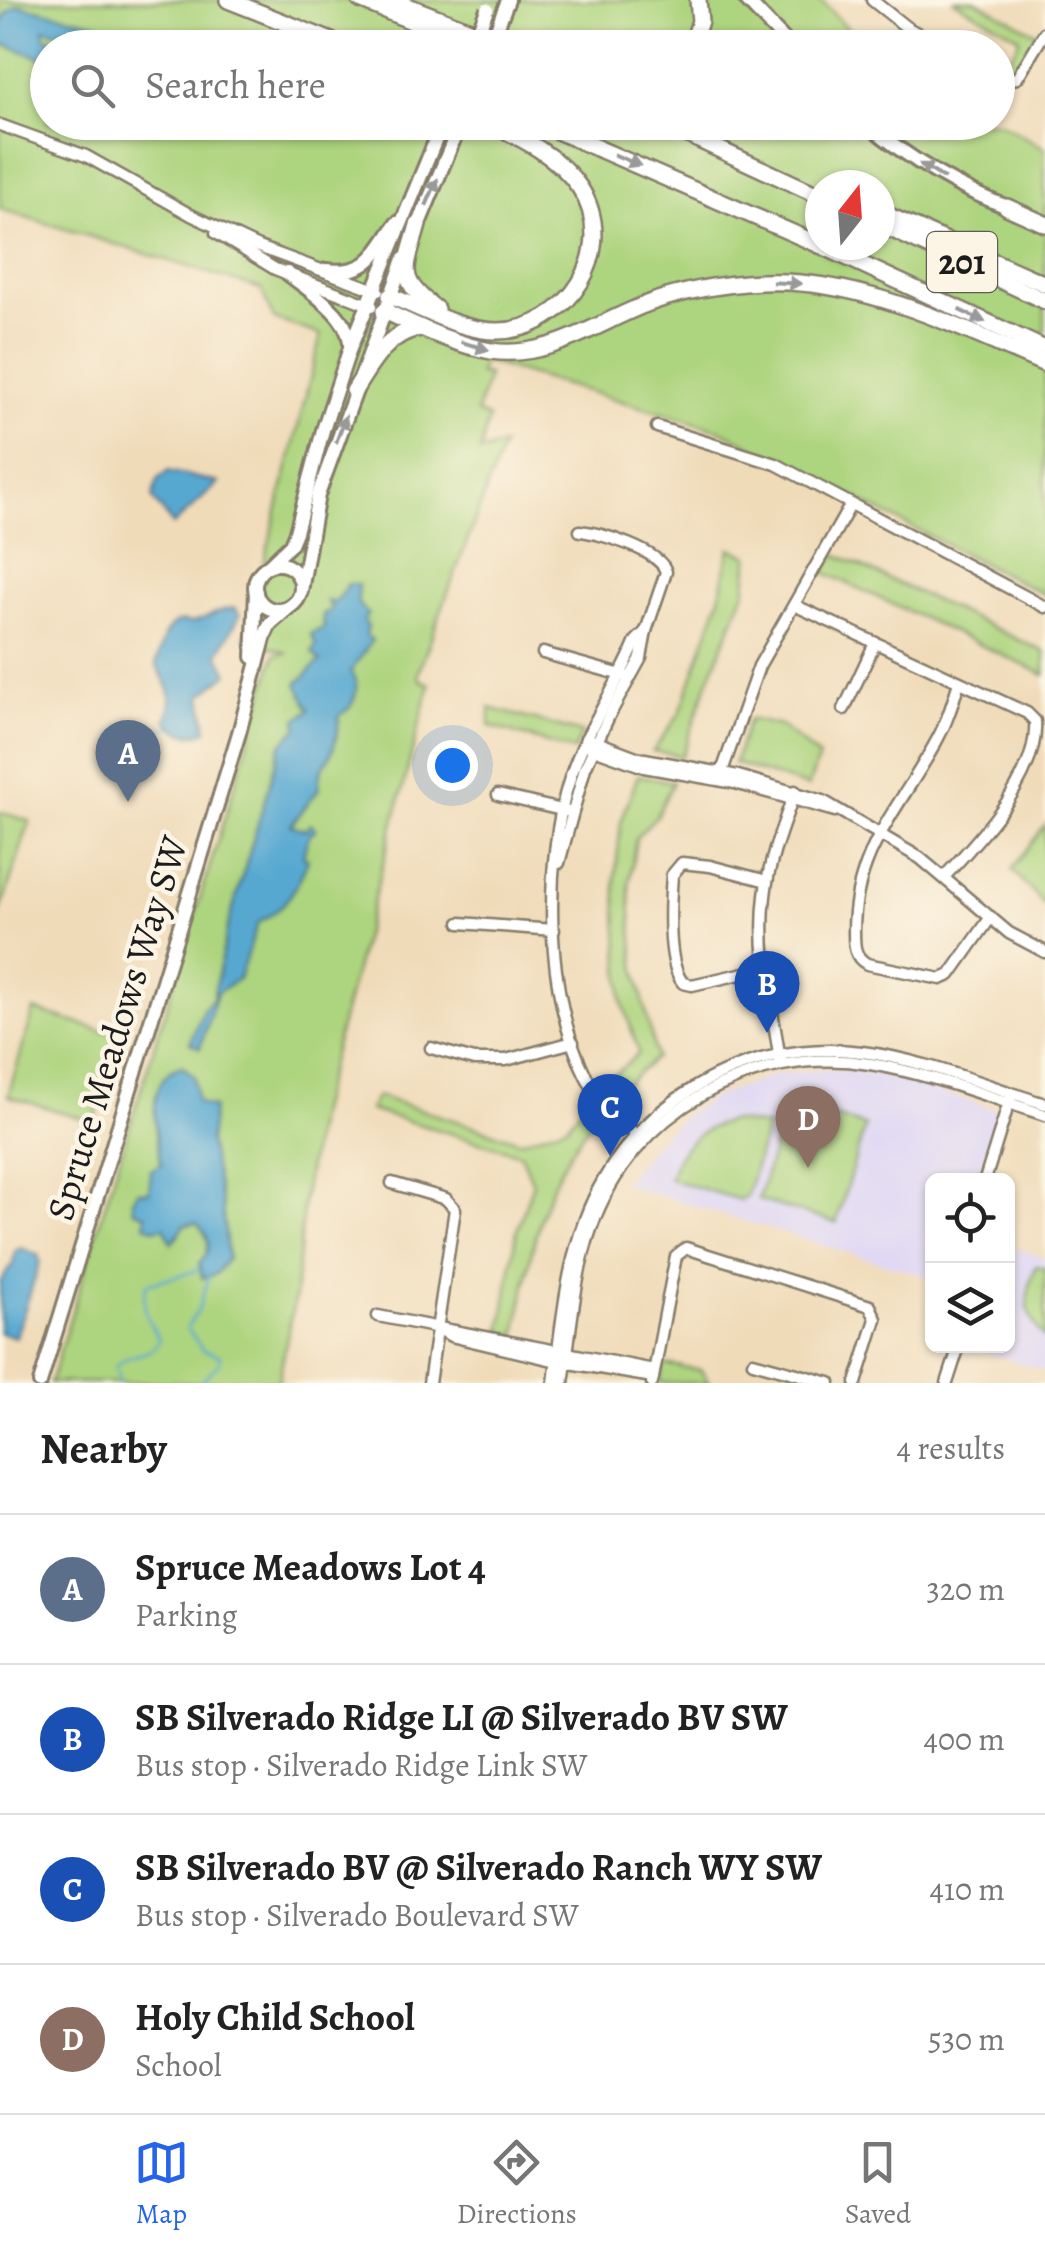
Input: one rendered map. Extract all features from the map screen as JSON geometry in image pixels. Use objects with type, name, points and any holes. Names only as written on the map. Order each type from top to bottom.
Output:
[{"type":"highway","points":[[228,0],[304,30]]},
{"type":"highway","points":[[360,0],[432,30]]},
{"type":"highway","points":[[392,0],[470,30]]},
{"type":"highway","points":[[697,30],[698,0]]},
{"type":"highway","points":[[250,8],[293,30]]},
{"type":"highway","points":[[380,301],[472,328],[502,331],[528,326],[572,297],[593,248],[591,210],[570,174],[522,140]]},
{"type":"highway","name":"201","points":[[578,140],[805,239]]},
{"type":"highway","points":[[699,140],[805,189]]},
{"type":"highway","points":[[705,140],[805,180]]},
{"type":"highway","points":[[1008,207],[1045,222]]},
{"type":"highway","points":[[895,219],[1045,284]]},
{"type":"highway","points":[[418,226],[405,267],[406,278],[428,302],[456,322]]},
{"type":"highway","name":"201","points":[[895,231],[1045,300]]},
{"type":"highway","name":"201","points":[[852,260],[1045,349]]},
{"type":"highway","points":[[380,301],[422,328],[472,346],[514,352],[558,342],[646,304],[692,290],[766,282],[798,283],[883,300],[1045,364]]},
{"type":"highway","points":[[354,391],[394,338],[408,329],[422,328]]},
{"type":"main road","points":[[497,30],[508,0]]},
{"type":"main road","points":[[746,0],[775,30]]},
{"type":"main road","points":[[481,30],[489,4]]},
{"type":"main road","points":[[436,140],[409,204],[380,301],[354,391],[312,513],[301,591],[293,604],[272,609],[260,601],[256,587],[268,567],[291,544],[350,351],[380,301],[418,226],[454,140]]},
{"type":"main road","points":[[889,140],[932,172],[1008,207]]},
{"type":"main road","points":[[326,270],[348,273],[362,267],[409,204]]},
{"type":"main road","points":[[287,273],[345,324],[351,338],[350,351]]},
{"type":"main road","points":[[268,567],[286,566],[293,570],[301,591]]},
{"type":"main road","name":"Spruce Meadows Way SW","points":[[251,690],[256,587]]},
{"type":"main road","name":"Spruce Meadows Way SW","points":[[40,1383],[270,624],[293,604]]},
{"type":"street","points":[[872,0],[911,30]]},
{"type":"street","points":[[1015,79],[1045,32]]},
{"type":"street","points":[[0,125],[30,136]]},
{"type":"street","points":[[42,140],[86,156],[256,246],[326,270],[380,301]]},
{"type":"street","points":[[191,214],[239,249],[287,273],[380,301]]},
{"type":"street","points":[[656,427],[776,464],[1045,607]]},
{"type":"street","points":[[720,776],[760,666],[851,504]]},
{"type":"street","points":[[580,531],[605,535],[664,565],[665,576],[646,631],[636,641],[626,676],[590,743],[555,838],[554,930],[561,992],[573,1042],[598,1097],[640,1138]]},
{"type":"street","points":[[794,605],[1028,713],[1036,726],[1024,767],[1007,802],[982,837],[945,876]]},
{"type":"street","points":[[844,709],[875,643]]},
{"type":"street","points":[[543,653],[626,676]]},
{"type":"street","points":[[959,682],[935,744],[879,832],[862,871],[854,933],[859,960],[936,979],[946,978],[991,916]]},
{"type":"street","points":[[590,743],[644,768],[720,776],[841,812],[945,876],[1009,932],[1045,952]]},
{"type":"street","points":[[498,794],[567,811]]},
{"type":"street","points":[[780,1059],[763,918],[767,881],[793,795]]},
{"type":"street","points":[[767,881],[722,868],[682,863],[673,869],[671,896],[676,969],[683,982],[692,985],[767,968]]},
{"type":"street","points":[[460,922],[554,930]]},
{"type":"street","points":[[431,1048],[474,1060],[506,1060],[573,1042]]},
{"type":"street","points":[[554,1383],[591,1228],[614,1179],[657,1114],[697,1085],[737,1066],[819,1050],[873,1053],[1010,1099],[1045,1115]]},
{"type":"street","points":[[1010,1099],[1045,1104]]},
{"type":"street","points":[[987,1173],[1010,1099]]},
{"type":"street","points":[[392,1183],[446,1199],[455,1209],[429,1383]]},
{"type":"street","points":[[378,1316],[438,1328],[451,1336],[653,1377],[676,1256],[686,1248],[870,1306],[876,1319],[856,1383]]},
{"type":"street","points":[[947,1383],[957,1353]]},
{"type":"street","points":[[562,1358],[563,1383]]},
{"type":"street","points":[[752,1362],[830,1383]]},
{"type":"shaded area","points":[[848,1070],[894,1078],[998,1110],[980,1173],[925,1173],[925,1276],[622,1184],[658,1139],[685,1115],[712,1098],[775,1075]]},
{"type":"shaded area","points":[[1015,1248],[1045,1258],[1045,1371],[987,1353],[1015,1353]]},
{"type":"green space","points":[[0,0],[820,0],[849,30],[30,30],[30,140],[1015,140],[1015,131],[1045,148],[1045,595],[720,430],[483,361],[479,374],[488,375],[477,413],[489,418],[480,452],[503,445],[418,673],[420,680],[430,684],[318,1112],[304,1196],[295,1296],[278,1383],[50,1383],[275,655],[288,653],[245,639],[321,335],[274,319],[261,289],[0,209]]},
{"type":"green space","points":[[952,0],[975,0],[1038,34],[1015,71],[1015,48],[1020,39],[1015,30],[1007,30]]},
{"type":"green space","points":[[730,548],[749,556],[746,589],[682,756],[653,751],[680,713],[720,597]]},
{"type":"green space","points":[[835,554],[1045,652],[1045,675],[823,572]]},
{"type":"green space","points":[[490,708],[582,733],[574,751],[490,726]]},
{"type":"green space","points":[[749,719],[781,726],[819,757],[808,787],[734,763]]},
{"type":"green space","points":[[638,775],[673,782],[657,815],[636,838],[629,886],[635,964],[656,1057],[611,1098],[600,1087],[639,1053],[622,1000],[615,879],[621,822]]},
{"type":"green space","points":[[0,812],[30,821],[0,913]]},
{"type":"green space","points":[[1045,825],[1045,905],[1012,870]]},
{"type":"green space","points":[[34,1010],[120,1036],[94,1122],[8,1096]]},
{"type":"green space","points":[[377,1096],[520,1141],[566,1126],[590,1097],[601,1110],[580,1136],[551,1189],[534,1244],[516,1336],[501,1332],[517,1230],[533,1183],[521,1154],[369,1110]]},
{"type":"green space","points":[[787,1103],[865,1126],[836,1223],[758,1200]]},
{"type":"green space","points":[[731,1121],[767,1126],[746,1197],[740,1200],[669,1179],[691,1141],[709,1128]]},
{"type":"green space","points":[[1036,1266],[1045,1268],[1045,1339],[1029,1313],[1029,1286]]},
{"type":"green space","points":[[663,1364],[701,1370],[709,1383],[660,1383]]},
{"type":"water","points":[[19,5],[97,23],[101,30],[30,30],[30,54],[0,43],[6,15]]},
{"type":"water","points":[[168,471],[219,483],[173,525],[152,498],[158,479]]},
{"type":"water","points":[[348,584],[358,585],[358,604],[368,614],[364,620],[368,627],[366,635],[372,640],[351,672],[355,696],[340,715],[319,789],[291,825],[305,830],[311,824],[316,829],[309,835],[303,856],[308,859],[290,896],[258,923],[239,978],[217,993],[200,1048],[190,1043],[203,1010],[213,998],[228,925],[281,745],[298,727],[297,719],[310,710],[297,684],[320,661],[312,652],[316,646],[311,634],[324,628],[323,615],[332,609],[327,601],[335,603]]},
{"type":"water","points":[[235,608],[240,615],[218,654],[228,673],[202,695],[207,730],[196,734],[179,731],[166,719],[171,698],[156,664],[166,634],[173,624]]},
{"type":"water","points":[[182,1066],[194,1076],[197,1102],[213,1108],[209,1142],[228,1258],[216,1274],[202,1278],[199,1263],[208,1243],[196,1223],[185,1225],[172,1243],[164,1227],[145,1225],[146,1215],[133,1210],[138,1191],[149,1192],[151,1170],[161,1164],[155,1123],[156,1094],[169,1072]]},
{"type":"water","points":[[21,1248],[38,1255],[40,1262],[16,1337],[0,1333],[0,1282],[13,1264],[15,1251]]},
{"type":"waterway","points":[[130,722],[171,727]]},
{"type":"waterway","points":[[120,1383],[115,1367],[150,1350],[159,1340],[146,1313],[147,1284],[199,1270]]},
{"type":"waterway","points":[[200,1383],[219,1363],[220,1356],[202,1349],[187,1328],[199,1308],[209,1276]]},
{"type":"place","name":"Spruce Meadows Lot 4","points":[[128,802]]},
{"type":"place","name":"SB Silverado Ridge LI @ Silverado BV SW","points":[[767,1033]]},
{"type":"place","name":"SB Silverado BV @ Silverado Ranch WY SW","points":[[610,1156]]},
{"type":"place","name":"Holy Child School","points":[[808,1168]]}]
